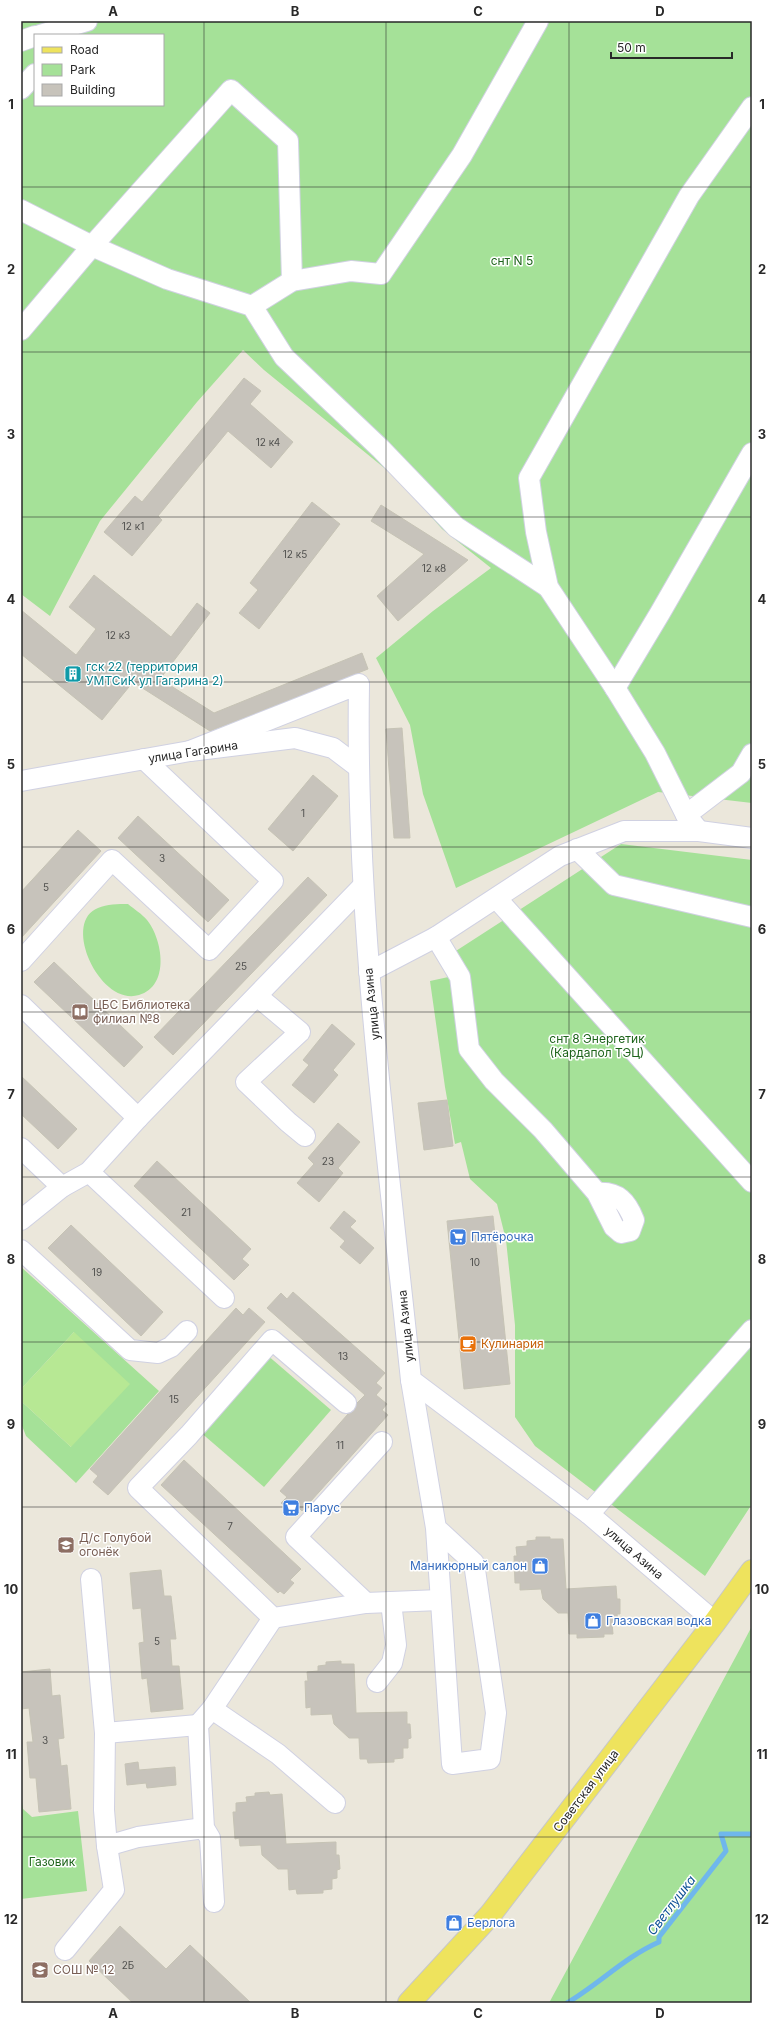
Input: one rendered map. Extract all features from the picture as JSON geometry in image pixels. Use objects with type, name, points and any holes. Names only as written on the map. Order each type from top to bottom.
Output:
[{"type":"main road","name":"Советская улица","points":[[409,2003],[490,1915],[752,1572]]},
{"type":"street","points":[[43,34],[87,21]]},
{"type":"street","points":[[252,306],[292,281],[351,271],[381,274],[462,155],[538,21]]},
{"type":"street","points":[[21,41],[34,36]]},
{"type":"street","points":[[21,89],[34,75]]},
{"type":"street","points":[[21,330],[92,246],[231,90],[288,141],[292,281]]},
{"type":"street","points":[[699,831],[686,815],[655,753],[615,688],[548,587],[536,532],[529,478],[689,196],[752,107]]},
{"type":"street","points":[[21,210],[92,246],[167,279],[252,306],[284,357],[381,449],[456,527],[548,587]]},
{"type":"street","points":[[615,688],[752,454]]},
{"type":"street","name":"улица Азина","points":[[190,751],[359,684],[358,767],[363,886],[369,972],[411,1380],[589,1514],[715,1622]]},
{"type":"street","name":"улица Гагарина","points":[[21,781],[190,751],[295,738],[333,748],[358,767]]},
{"type":"street","points":[[686,815],[746,775],[752,754]]},
{"type":"street","points":[[21,961],[112,860],[209,950],[273,881],[144,759]]},
{"type":"street","points":[[369,972],[436,937],[497,899],[560,856],[624,831],[699,831],[752,838]]},
{"type":"street","points":[[577,849],[614,885],[752,916]]},
{"type":"street","points":[[21,1220],[62,1186],[89,1172],[138,1118],[363,886]]},
{"type":"street","points":[[497,899],[752,1182]]},
{"type":"street","points":[[436,937],[460,977],[469,1049],[494,1081],[543,1130],[597,1193]]},
{"type":"street","points":[[257,996],[300,1032],[246,1082],[305,1136]]},
{"type":"street","points":[[21,1005],[138,1118]]},
{"type":"street","points":[[21,1148],[62,1186]]},
{"type":"street","points":[[89,1172],[224,1298]]},
{"type":"street","points":[[21,1250],[130,1350],[158,1353],[171,1347],[187,1331]]},
{"type":"street","points":[[589,1514],[752,1330]]},
{"type":"street","points":[[273,1618],[138,1488],[189,1435],[272,1340],[346,1403]]},
{"type":"street","points":[[411,1380],[436,1528],[452,1764],[490,1759],[496,1713],[474,1563],[436,1528]]},
{"type":"street","points":[[366,1603],[296,1537],[382,1442]]},
{"type":"street","points":[[64,1950],[114,1890],[107,1846],[104,1810],[105,1733],[91,1579]]},
{"type":"street","points":[[105,1733],[198,1725],[212,1709],[273,1618],[366,1603],[440,1600]]},
{"type":"street","points":[[377,1682],[392,1663],[396,1646],[391,1602]]},
{"type":"street","points":[[212,1709],[278,1754],[335,1803]]},
{"type":"street","points":[[198,1725],[204,1828],[210,1838],[214,1902]]},
{"type":"street","points":[[107,1846],[138,1837],[204,1828]]},
{"type":"green space","name":"снт N 5","points":[[21,21],[752,21],[752,803],[658,792],[456,888],[423,794],[410,725],[376,658],[433,611],[491,568],[442,529],[399,480],[264,370],[243,350],[197,402],[100,521],[50,616],[21,594]]},
{"type":"green space","name":"снт 8 Энергетик (Кардапол ТЭЦ)","points":[[621,844],[752,860],[752,1504],[705,1576],[535,1446],[515,1417],[515,1325],[506,1240],[497,1204],[470,1179],[461,1142],[455,1144],[445,1087],[430,981],[453,976],[445,958]]},
{"type":"green space","points":[[113,904],[128,904],[147,920],[153,929],[160,950],[161,962],[156,982],[149,990],[139,995],[125,995],[111,988],[99,976],[90,961],[84,945],[83,929],[88,916],[101,907]]},
{"type":"green space","points":[[21,1267],[159,1391],[76,1483],[26,1436],[21,1423],[21,1401],[71,1447],[74,1332],[21,1389]]},
{"type":"green space","points":[[74,1332],[130,1384],[71,1447],[21,1401],[21,1389]]},
{"type":"green space","points":[[266,1354],[331,1410],[264,1487],[199,1431]]},
{"type":"green space","points":[[752,1626],[752,2003],[549,2003],[741,1647]]},
{"type":"green space","name":"Газовик","points":[[21,1795],[23,1809],[32,1817],[78,1811],[87,1891],[21,1899]]},
{"type":"building","points":[[244,378],[261,391],[250,404],[293,442],[271,468],[228,431],[158,516],[162,520],[132,556],[104,532],[135,496],[142,502]]},
{"type":"building","points":[[312,502],[340,524],[259,629],[239,613],[258,590],[250,583]]},
{"type":"building","points":[[381,505],[468,560],[398,621],[377,596],[424,554],[371,521]]},
{"type":"building","points":[[94,575],[171,637],[197,603],[210,613],[160,679],[214,713],[362,653],[368,669],[210,731],[133,682],[102,720],[21,654],[21,610],[76,655],[96,629],[69,607]]},
{"type":"building","points":[[402,728],[410,838],[394,838],[386,729]]},
{"type":"building","points":[[313,775],[338,796],[293,851],[268,829]]},
{"type":"building","points":[[138,816],[229,900],[208,922],[118,838]]},
{"type":"building","points":[[78,830],[101,851],[21,938],[21,892]]},
{"type":"building","points":[[308,877],[327,895],[173,1055],[154,1037]]},
{"type":"building","points":[[54,962],[143,1047],[124,1067],[34,982]]},
{"type":"building","points":[[332,1024],[355,1044],[333,1070],[338,1075],[314,1103],[292,1085],[309,1065],[303,1060]]},
{"type":"building","points":[[21,1076],[77,1129],[58,1149],[21,1114]]},
{"type":"building","points":[[447,1100],[453,1146],[424,1150],[418,1103]]},
{"type":"building","points":[[338,1123],[360,1142],[338,1168],[343,1173],[319,1202],[297,1183],[314,1164],[308,1158]]},
{"type":"building","points":[[157,1161],[251,1249],[242,1259],[249,1265],[234,1280],[134,1186]]},
{"type":"building","points":[[344,1211],[356,1221],[350,1227],[374,1248],[360,1264],[340,1247],[345,1241],[330,1228]]},
{"type":"building","points":[[493,1216],[510,1384],[464,1389],[447,1221]]},
{"type":"building","points":[[71,1225],[163,1312],[141,1336],[48,1248]]},
{"type":"building","points":[[293,1292],[385,1373],[376,1383],[382,1388],[376,1395],[387,1404],[382,1410],[388,1415],[302,1511],[299,1508],[294,1514],[281,1503],[287,1497],[280,1491],[348,1414],[354,1411],[357,1403],[365,1395],[267,1308],[281,1293],[287,1299]]},
{"type":"building","points":[[236,1308],[243,1315],[249,1308],[265,1322],[108,1495],[93,1482],[98,1476],[90,1469]]},
{"type":"building","points":[[184,1460],[301,1569],[290,1580],[294,1583],[284,1594],[280,1591],[278,1593],[161,1485]]},
{"type":"building","points":[[536,1537],[563,1539],[566,1589],[616,1586],[617,1599],[620,1599],[620,1614],[617,1614],[618,1623],[612,1623],[613,1634],[604,1634],[604,1637],[577,1638],[577,1634],[569,1634],[568,1613],[558,1613],[543,1599],[541,1589],[520,1590],[520,1583],[515,1583],[514,1556],[517,1556],[516,1547],[527,1546],[527,1541],[536,1540]]},
{"type":"building","points":[[161,1570],[164,1596],[171,1596],[176,1639],[170,1639],[172,1666],[179,1666],[183,1709],[151,1712],[147,1678],[142,1679],[139,1643],[144,1642],[141,1608],[133,1609],[130,1573]]},
{"type":"building","points":[[341,1661],[341,1664],[354,1664],[356,1713],[407,1712],[407,1724],[410,1724],[411,1738],[408,1739],[408,1748],[403,1748],[403,1758],[394,1759],[394,1762],[368,1763],[367,1759],[360,1759],[359,1738],[349,1738],[334,1724],[332,1714],[311,1715],[311,1707],[306,1708],[305,1681],[308,1681],[307,1672],[318,1671],[318,1666],[326,1665],[326,1662]]},
{"type":"building","points":[[50,1669],[52,1696],[60,1695],[64,1738],[58,1739],[61,1766],[67,1765],[71,1809],[39,1812],[36,1778],[30,1778],[27,1742],[33,1742],[29,1708],[21,1709],[21,1672]]},
{"type":"building","points":[[138,1762],[139,1770],[175,1767],[176,1785],[147,1788],[146,1783],[127,1785],[125,1764]]},
{"type":"building","points":[[269,1792],[270,1795],[282,1794],[286,1844],[336,1842],[336,1855],[339,1855],[340,1869],[337,1870],[337,1878],[332,1879],[332,1889],[323,1890],[323,1893],[297,1894],[296,1889],[289,1890],[288,1869],[278,1869],[262,1855],[261,1845],[240,1846],[239,1838],[235,1839],[233,1812],[236,1812],[236,1803],[247,1802],[246,1797],[255,1796],[255,1793]]},
{"type":"building","points":[[120,1926],[166,1969],[190,1945],[251,2003],[133,2003],[89,1961]]},
{"type":"waterway","name":"Светлушка","points":[[567,2003],[579,1996],[635,1955],[659,1942],[659,1937],[726,1851],[721,1834],[752,1834]]},
{"type":"place","name":"гск 22 (территория УМТСиК ул Гагарина 2)","points":[[73,674]]},
{"type":"place","name":"ЦБС Библиотека филиал №8","points":[[80,1012]]},
{"type":"place","name":"Пятёрочка","points":[[458,1237]]},
{"type":"place","name":"Кулинария","points":[[468,1344]]},
{"type":"place","name":"Парус","points":[[291,1508]]},
{"type":"place","name":"Д/с Голубой огонёк","points":[[66,1545]]},
{"type":"place","name":"Маникюрный салон","points":[[540,1566]]},
{"type":"place","name":"Глазовская водка","points":[[593,1621]]},
{"type":"place","name":"Берлога","points":[[454,1923]]},
{"type":"place","name":"СОШ № 12","points":[[40,1970]]}]
